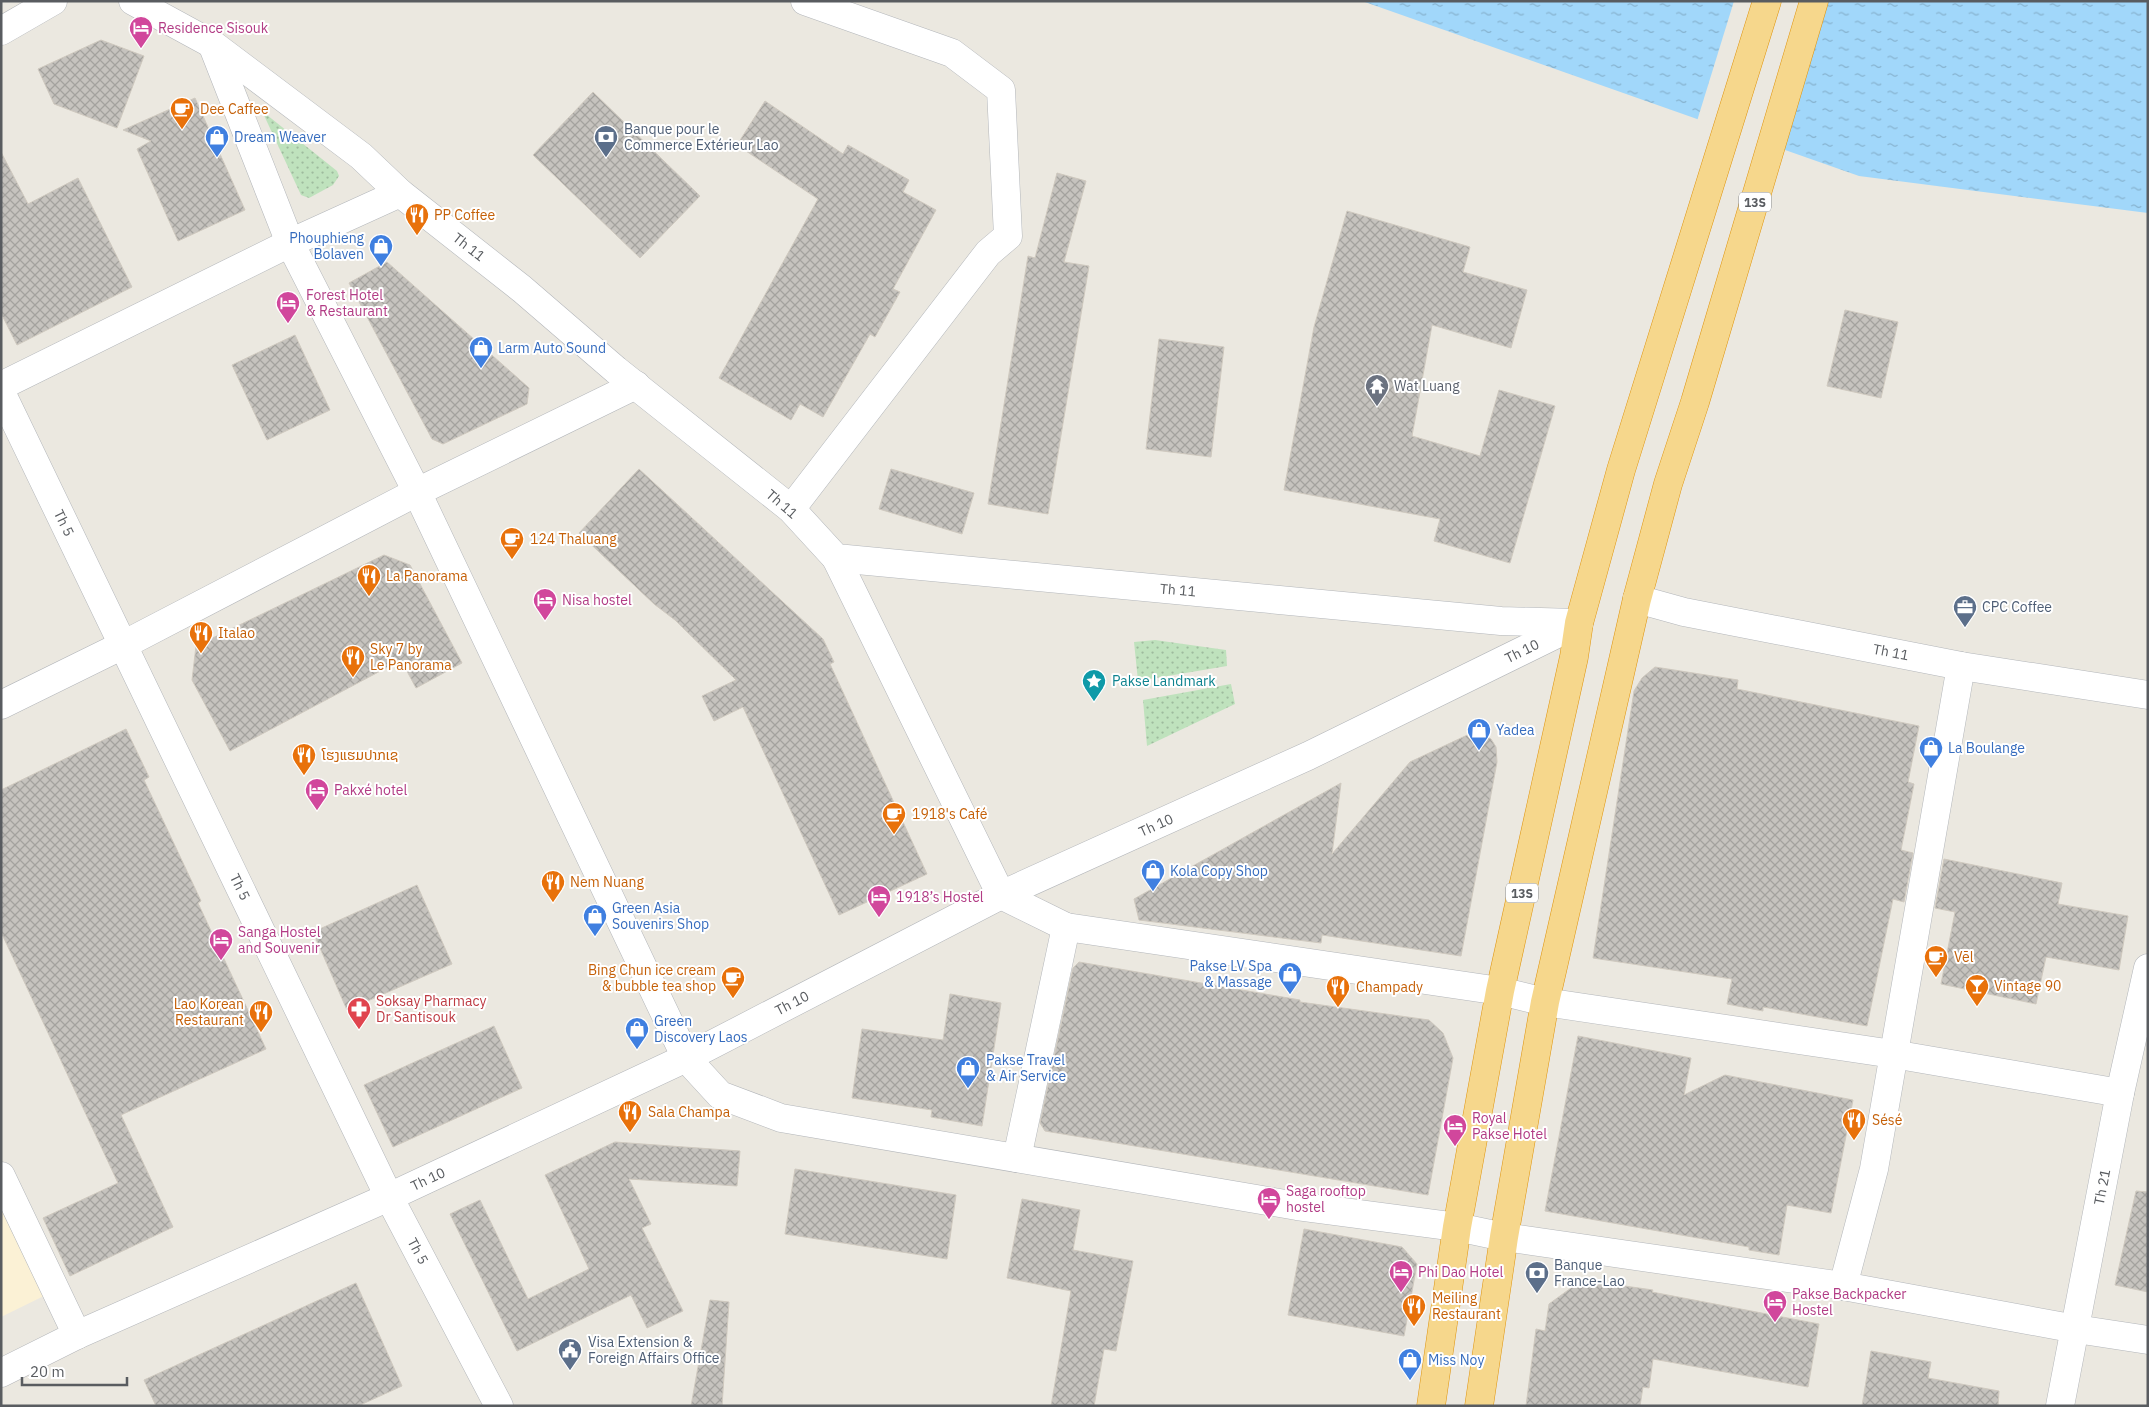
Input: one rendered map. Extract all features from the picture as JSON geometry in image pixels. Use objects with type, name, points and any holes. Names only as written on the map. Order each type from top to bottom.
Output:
[{"type":"highway","name":"13S","points":[[1431,1406],[1457,1227],[1500,990],[1574,657],[1579,623],[1621,470],[1767,1]]},
{"type":"highway","name":"13S","points":[[1480,1406],[1504,1237],[1545,1002],[1637,599],[1668,484],[1695,402],[1814,1]]},
{"type":"street","points":[[1,31],[53,1]]},
{"type":"street","name":"Th 11","points":[[133,1],[212,44],[361,156],[400,193],[522,289],[616,370],[791,509],[836,558],[1501,621],[1579,623]]},
{"type":"street","points":[[791,509],[988,253],[1008,236],[1001,90],[952,53],[805,1]]},
{"type":"street","points":[[212,44],[290,243],[418,492],[686,1058],[720,1095],[781,1118],[1297,1206],[1457,1227],[1504,1237],[1843,1286],[2076,1329],[2148,1340]]},
{"type":"street","points":[[1,386],[290,243],[400,193]]},
{"type":"street","points":[[1,705],[123,645],[418,492],[636,385]]},
{"type":"street","name":"Th 5","points":[[1,392],[389,1197],[499,1406]]},
{"type":"street","points":[[836,558],[1001,895],[1066,927],[1500,990],[1545,1002],[1893,1054],[2120,1093]]},
{"type":"street","name":"Th 11","points":[[1637,599],[1684,612],[1961,666],[2148,695]]},
{"type":"street","name":"Th 10","points":[[1,1373],[77,1335],[389,1197],[686,1058],[1001,895],[1308,756],[1579,623]]},
{"type":"street","points":[[1843,1286],[1874,1169],[1961,666]]},
{"type":"street","points":[[1017,1158],[1066,927]]},
{"type":"street","name":"Th 21","points":[[2060,1406],[2120,1093],[2148,968]]},
{"type":"street","points":[[1,1176],[77,1335]]},
{"type":"shaded area","points":[[1,1192],[50,1293],[1,1317]]},
{"type":"green space","points":[[262,111],[337,171],[339,176],[333,185],[309,198],[301,195]]},
{"type":"green space","points":[[1155,640],[1226,650],[1227,666],[1138,681],[1134,642]]},
{"type":"green space","points":[[1231,684],[1235,704],[1147,746],[1143,700]]},
{"type":"water","points":[[1362,1],[2148,1],[2148,213],[1859,176]]},
{"type":"pier","points":[[1734,1],[1820,1],[1775,149],[1697,121]]},
{"type":"building","points":[[101,40],[144,56],[117,128],[54,104],[38,69]]},
{"type":"building","points":[[593,92],[700,196],[640,258],[533,155]]},
{"type":"building","points":[[195,98],[245,210],[178,241],[137,149],[151,141],[123,130]]},
{"type":"building","points":[[765,101],[843,154],[848,145],[909,180],[903,192],[936,210],[893,289],[900,292],[875,337],[870,334],[823,417],[800,404],[791,420],[719,378],[818,199],[737,145]]},
{"type":"building","points":[[1,152],[28,204],[78,178],[132,287],[17,345],[1,313]]},
{"type":"building","points":[[1057,173],[1086,181],[1064,262],[1089,266],[1048,514],[988,504],[1028,256],[1035,258]]},
{"type":"building","points":[[1347,211],[1470,247],[1463,272],[1527,290],[1511,348],[1432,325],[1412,436],[1480,456],[1499,390],[1555,406],[1510,563],[1434,541],[1440,519],[1284,490],[1314,327]]},
{"type":"building","points":[[387,262],[529,388],[527,404],[443,444],[432,439],[349,283]]},
{"type":"building","points":[[1845,310],[1898,322],[1881,398],[1827,386]]},
{"type":"building","points":[[295,335],[330,410],[267,440],[232,365]]},
{"type":"building","points":[[1159,339],[1224,347],[1211,457],[1146,449]]},
{"type":"building","points":[[639,469],[823,639],[834,662],[830,664],[927,874],[839,915],[743,707],[714,721],[702,696],[736,680],[675,620],[654,604],[579,533]]},
{"type":"building","points":[[891,469],[974,493],[962,534],[879,509]]},
{"type":"building","points":[[384,555],[410,565],[462,663],[416,688],[401,660],[230,751],[192,680],[196,646]]},
{"type":"building","points":[[1655,667],[1738,680],[1737,689],[1919,726],[1908,782],[1914,784],[1901,850],[1913,853],[1904,902],[1893,899],[1867,1026],[1763,1007],[1763,1011],[1727,1004],[1732,979],[1593,958],[1634,691],[1642,678]]},
{"type":"building","points":[[126,729],[149,777],[144,780],[201,901],[198,903],[266,1049],[121,1115],[173,1227],[70,1276],[43,1218],[118,1183],[1,932],[1,790]]},
{"type":"building","points":[[1478,730],[1491,739],[1496,747],[1497,762],[1461,956],[1322,935],[1321,943],[1139,920],[1134,899],[1341,783],[1332,854],[1410,762]]},
{"type":"building","points":[[1944,859],[2062,883],[2058,904],[2128,916],[2119,970],[2046,957],[2036,1004],[1941,984],[1955,912],[1935,908]]},
{"type":"building","points":[[417,885],[452,964],[347,1010],[313,932]]},
{"type":"building","points":[[1079,962],[1300,1000],[1300,1002],[1429,1020],[1443,1033],[1453,1058],[1428,1195],[1045,1131],[1040,1123],[1073,968]]},
{"type":"building","points":[[950,994],[1001,1003],[982,1126],[931,1117],[932,1110],[852,1098],[862,1029],[943,1040]]},
{"type":"building","points":[[494,1026],[522,1088],[393,1147],[364,1085]]},
{"type":"building","points":[[1578,1036],[1691,1058],[1684,1095],[1725,1075],[1853,1100],[1831,1213],[1787,1205],[1779,1255],[1749,1250],[1749,1247],[1545,1211]]},
{"type":"building","points":[[615,1142],[740,1151],[737,1186],[629,1179],[651,1224],[642,1228],[683,1311],[647,1328],[631,1295],[517,1351],[450,1214],[480,1200],[528,1299],[589,1269],[545,1175]]},
{"type":"building","points":[[795,1169],[956,1195],[947,1259],[785,1234]]},
{"type":"building","points":[[2136,1191],[2148,1192],[2148,1292],[2115,1285]]},
{"type":"building","points":[[1022,1199],[1080,1210],[1073,1250],[1133,1261],[1116,1351],[1104,1349],[1094,1406],[1051,1406],[1071,1291],[1007,1278]]},
{"type":"building","points":[[1304,1229],[1402,1247],[1417,1264],[1404,1336],[1288,1315]]},
{"type":"building","points":[[1582,1280],[1653,1290],[1652,1292],[1819,1324],[1808,1387],[1653,1359],[1649,1388],[1643,1387],[1640,1406],[1526,1406],[1536,1329],[1545,1331],[1549,1304]]},
{"type":"building","points":[[356,1283],[402,1386],[358,1406],[156,1406],[144,1380]]},
{"type":"building","points":[[710,1300],[729,1302],[722,1406],[691,1406]]},
{"type":"building","points":[[1871,1351],[1931,1362],[1928,1378],[1999,1391],[1998,1406],[1862,1406]]},
{"type":"place","name":"Residence Sisouk","points":[[141,49]]},
{"type":"place","name":"Dee Caffee","points":[[182,130]]},
{"type":"place","name":"Dream Weaver","points":[[217,158]]},
{"type":"place","name":"Banque pour le Commerce Extérieur Lao","points":[[606,158]]},
{"type":"place","name":"PP Coffee","points":[[417,236]]},
{"type":"place","name":"Phouphieng Bolaven","points":[[381,267]]},
{"type":"place","name":"Forest Hotel & Restaurant","points":[[288,324]]},
{"type":"place","name":"Larm Auto Sound","points":[[481,369]]},
{"type":"place","name":"Wat Luang","points":[[1377,407]]},
{"type":"place","name":"124 Thaluang","points":[[512,560]]},
{"type":"place","name":"La Panorama","points":[[369,597]]},
{"type":"place","name":"Nisa hostel","points":[[545,621]]},
{"type":"place","name":"CPC Coffee","points":[[1965,628]]},
{"type":"place","name":"Italao","points":[[201,654]]},
{"type":"place","name":"Sky 7 by Le Panorama","points":[[353,678]]},
{"type":"place","name":"Pakse Landmark","points":[[1094,702]]},
{"type":"place","name":"Yadea","points":[[1479,751]]},
{"type":"place","name":"La Boulange","points":[[1931,769]]},
{"type":"place","name":"ໂຮງແຮມປາກເຊ","points":[[304,776]]},
{"type":"place","name":"Pakxé hotel","points":[[317,811]]},
{"type":"place","name":"1918's Café","points":[[894,835]]},
{"type":"place","name":"Kola Copy Shop","points":[[1153,892]]},
{"type":"place","name":"Nem Nuang","points":[[553,903]]},
{"type":"place","name":"1918’s Hostel","points":[[879,918]]},
{"type":"place","name":"Green Asia Souvenirs Shop","points":[[595,937]]},
{"type":"place","name":"Sanga Hostel and Souvenir","points":[[221,961]]},
{"type":"place","name":"Vēl","points":[[1936,978]]},
{"type":"place","name":"Pakse LV Spa & Massage","points":[[1290,995]]},
{"type":"place","name":"Bing Chun ice cream & bubble tea shop","points":[[733,999]]},
{"type":"place","name":"Vintage 90","points":[[1977,1007]]},
{"type":"place","name":"Champady","points":[[1338,1008]]},
{"type":"place","name":"Soksay Pharmacy Dr Santisouk","points":[[359,1030]]},
{"type":"place","name":"Lao Korean Restaurant","points":[[261,1033]]},
{"type":"place","name":"Green Discovery Laos","points":[[637,1050]]},
{"type":"place","name":"Pakse Travel & Air Service","points":[[968,1089]]},
{"type":"place","name":"Sala Champa","points":[[630,1133]]},
{"type":"place","name":"Sésé","points":[[1854,1141]]},
{"type":"place","name":"Royal Pakse Hotel","points":[[1455,1147]]},
{"type":"place","name":"Saga rooftop hostel","points":[[1269,1220]]},
{"type":"place","name":"Phi Dao Hotel","points":[[1401,1293]]},
{"type":"place","name":"Banque France-Lao","points":[[1537,1294]]},
{"type":"place","name":"Pakse Backpacker Hostel","points":[[1775,1323]]},
{"type":"place","name":"Meiling Restaurant","points":[[1414,1327]]},
{"type":"place","name":"Visa Extension & Foreign Affairs Office","points":[[570,1371]]},
{"type":"place","name":"Miss Noy","points":[[1410,1381]]}]
